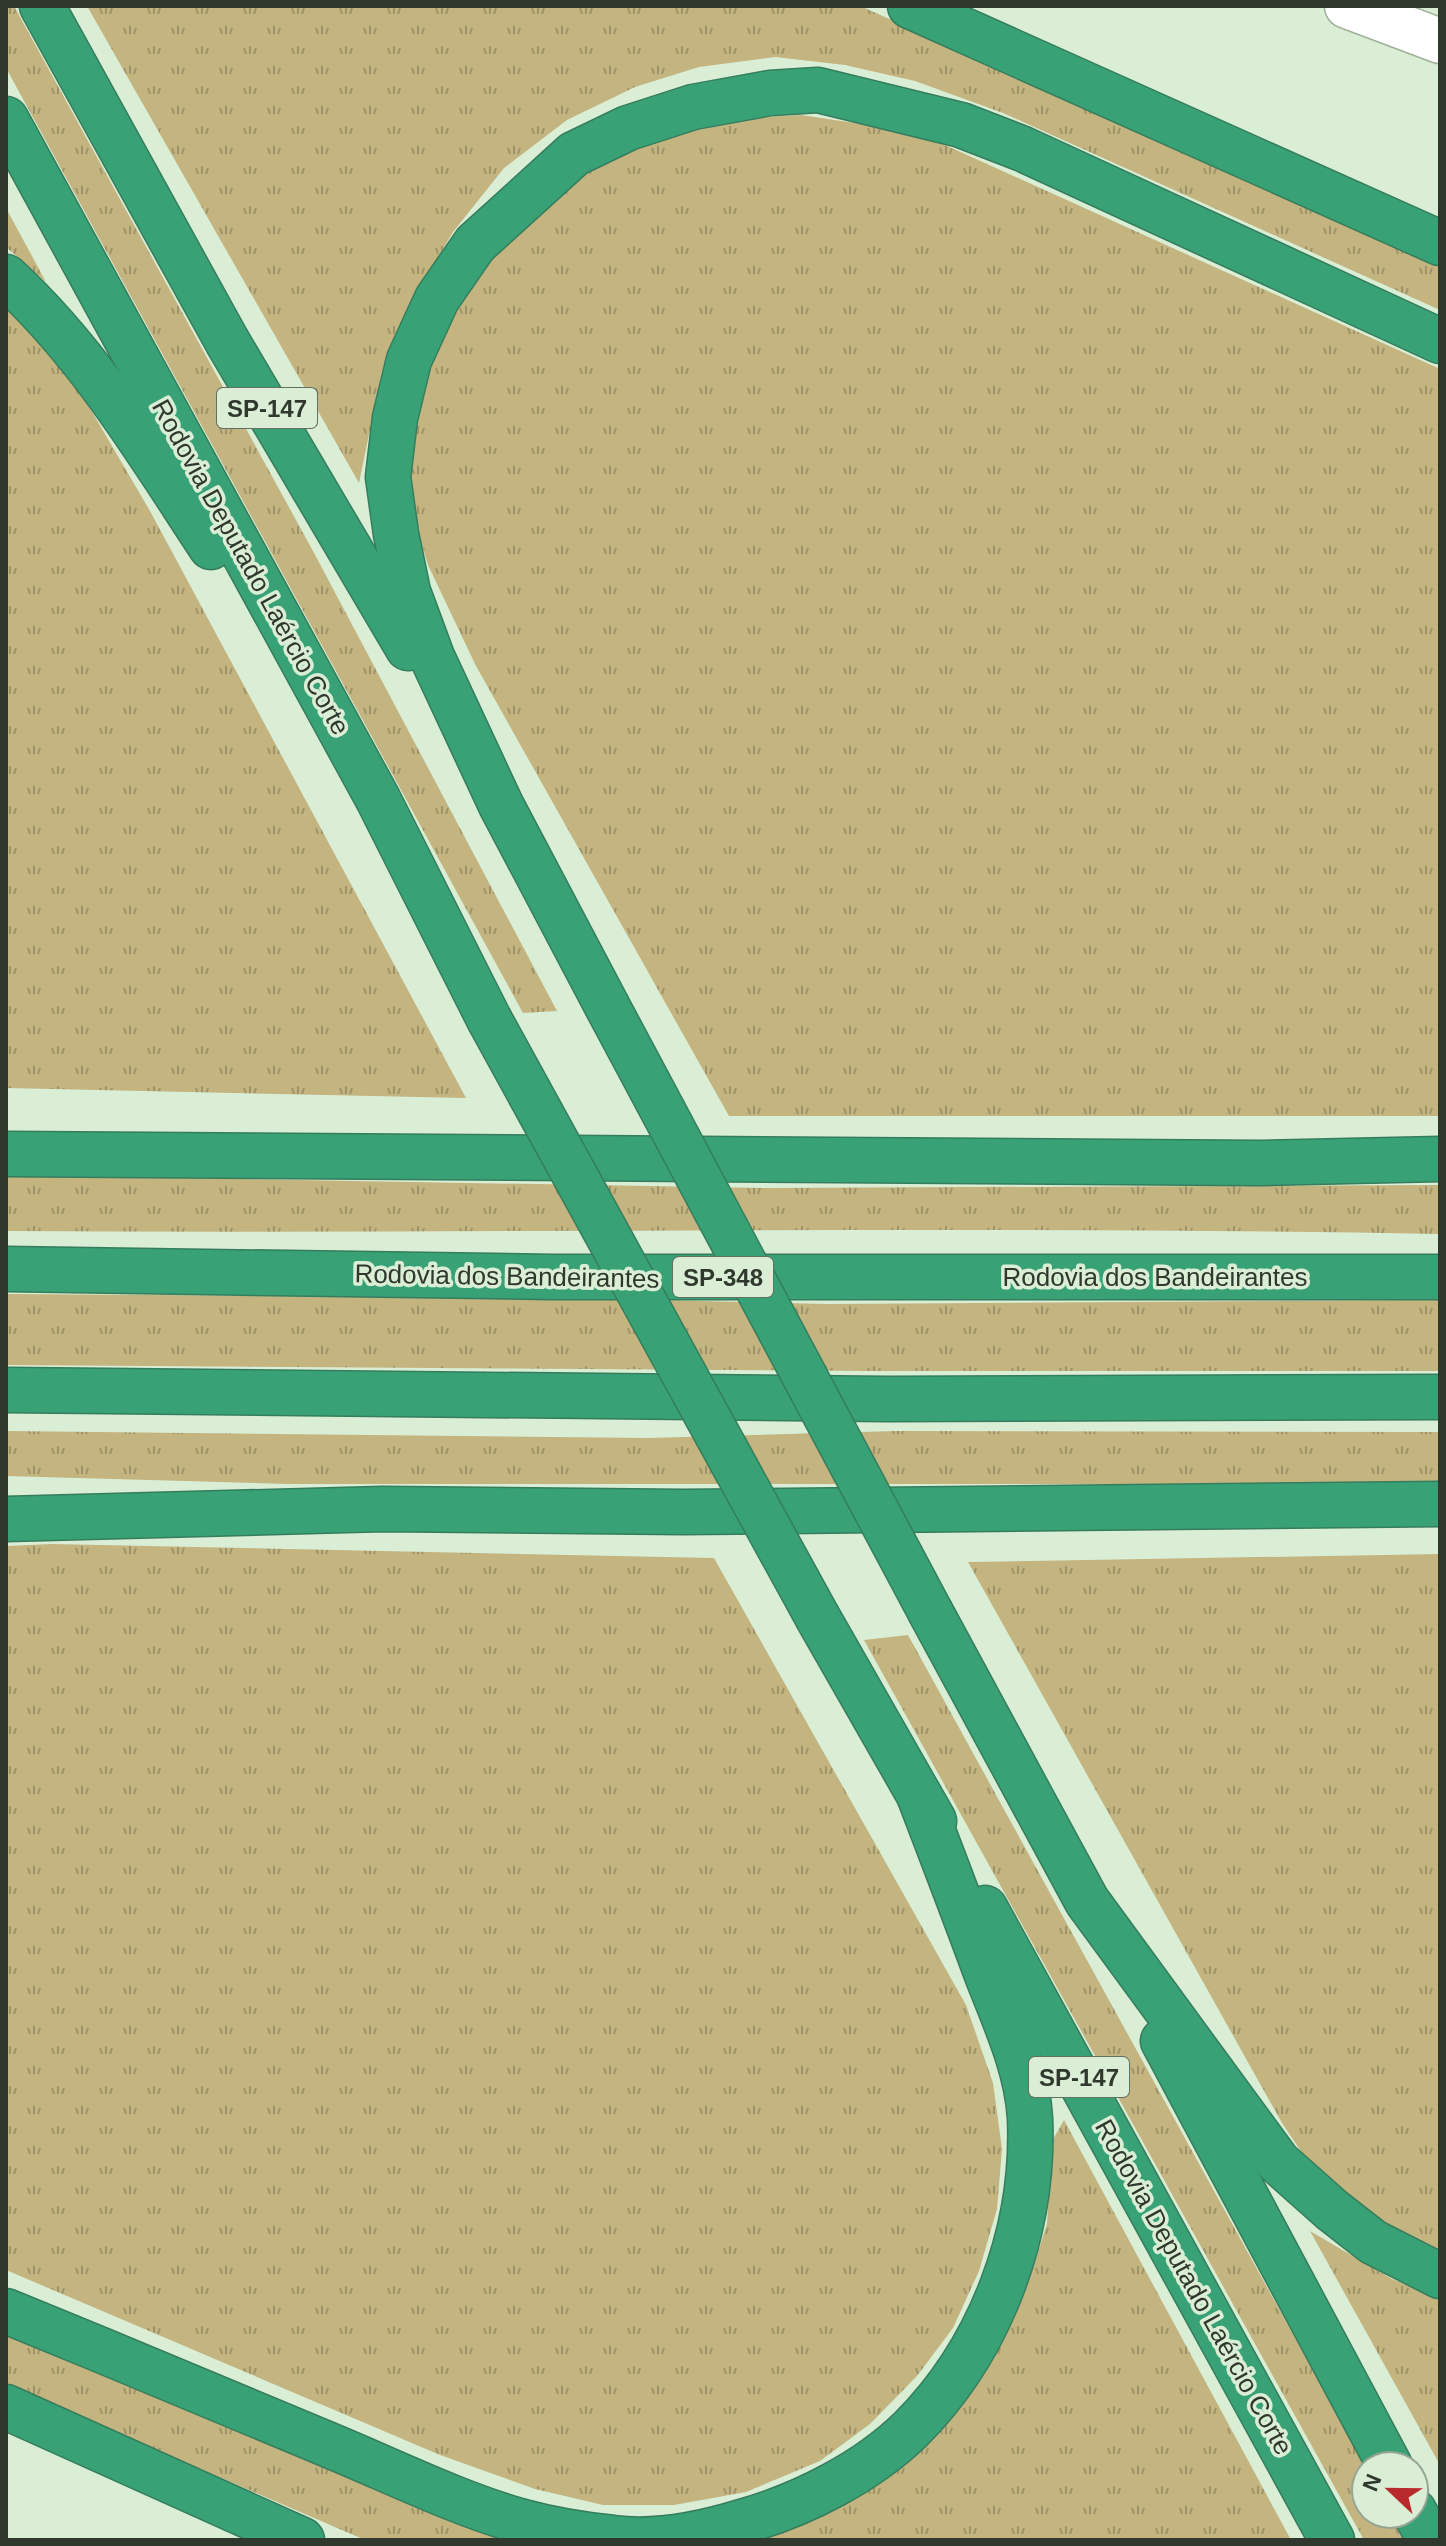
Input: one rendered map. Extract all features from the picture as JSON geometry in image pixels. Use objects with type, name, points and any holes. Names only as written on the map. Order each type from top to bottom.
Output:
[{"type":"highway","name":"SP-147","points":[[42,6],[227,341],[501,805],[1381,2450]]},
{"type":"highway","points":[[910,6],[1440,243]]},
{"type":"highway","points":[[501,805],[432,657],[408,592],[388,477],[395,418],[409,360],[437,299],[475,244],[574,154],[628,128],[693,107],[770,93],[818,90],[875,102],[961,125],[1023,149],[1440,341]]},
{"type":"highway","name":"Rodovia Deputado Laércio Corte","points":[[6,119],[378,799],[489,1019],[818,1618],[1011,1954],[1332,2540]]},
{"type":"highway","points":[[6,277],[79,354],[126,419],[378,799]]},
{"type":"highway","points":[[1260,1163],[1440,1146]]},
{"type":"highway","points":[[6,1154],[1260,1163],[1440,1159]]},
{"type":"highway","name":"Rodovia dos Bandeirantes","points":[[6,1269],[553,1277],[1440,1277]]},
{"type":"highway","points":[[6,1390],[888,1399],[1440,1397]]},
{"type":"highway","points":[[6,1489],[383,1509]]},
{"type":"highway","points":[[6,1519],[383,1509],[683,1512],[1440,1504]]},
{"type":"highway","points":[[6,2311],[447,2494],[524,2522],[617,2539],[668,2538],[723,2528],[767,2515],[816,2494],[860,2468],[910,2430],[949,2383],[981,2336],[1003,2286],[1020,2229],[1029,2163],[1030,2114],[1018,2054],[919,1795]]},
{"type":"highway","points":[[1087,1901],[1278,2162],[1373,2242],[1440,2276]]},
{"type":"highway","points":[[6,2407],[302,2540]]},
{"type":"street","points":[[1347,6],[1440,41]]},
{"type":"green space","points":[[6,6],[14,6],[313,551],[557,1011],[523,1013],[6,68]]},
{"type":"green space","points":[[87,6],[860,6],[1311,205],[1440,266],[1440,310],[1003,113],[915,81],[845,65],[775,57],[699,67],[635,87],[567,120],[504,168],[453,232],[411,302],[382,371],[359,483]]},
{"type":"green space","points":[[801,115],[875,126],[934,140],[1440,369],[1440,1116],[729,1116],[476,666],[428,565],[409,502],[411,433],[429,361],[456,304],[500,246],[596,164],[726,119]]},
{"type":"green space","points":[[6,208],[46,282],[6,247]]},
{"type":"green space","points":[[6,299],[74,381],[150,511],[466,1098],[6,1088]]},
{"type":"green space","points":[[6,1175],[764,1188],[1440,1185],[1440,1234],[1082,1230],[6,1231]]},
{"type":"green space","points":[[6,1294],[576,1298],[828,1304],[1440,1300],[1440,1371],[866,1371],[6,1365]]},
{"type":"green space","points":[[6,1431],[648,1438],[896,1431],[1440,1432],[1440,1484],[288,1484],[6,1476]]},
{"type":"green space","points":[[52,1544],[714,1558],[966,2005],[993,2083],[1002,2149],[997,2209],[979,2271],[953,2328],[917,2376],[870,2424],[820,2461],[746,2492],[674,2505],[603,2505],[535,2489],[440,2455],[6,2270],[6,1546]]},
{"type":"green space","points":[[1440,1554],[1440,2260],[1378,2228],[1318,2177],[1282,2123],[968,1562]]},
{"type":"green space","points":[[908,1635],[1357,2450],[1350,2450],[1350,2515],[864,1640]]},
{"type":"green space","points":[[1064,2120],[1291,2540],[742,2540],[1000,2342],[1027,2286],[1047,2224],[1052,2141]]},
{"type":"green space","points":[[1310,2231],[1392,2279],[1440,2298],[1440,2465]]},
{"type":"green space","points":[[6,2326],[543,2540],[365,2540],[6,2385]]},
{"type":"green space","points":[[1358,2530],[1401,2530],[1406,2540],[1364,2540]]}]
